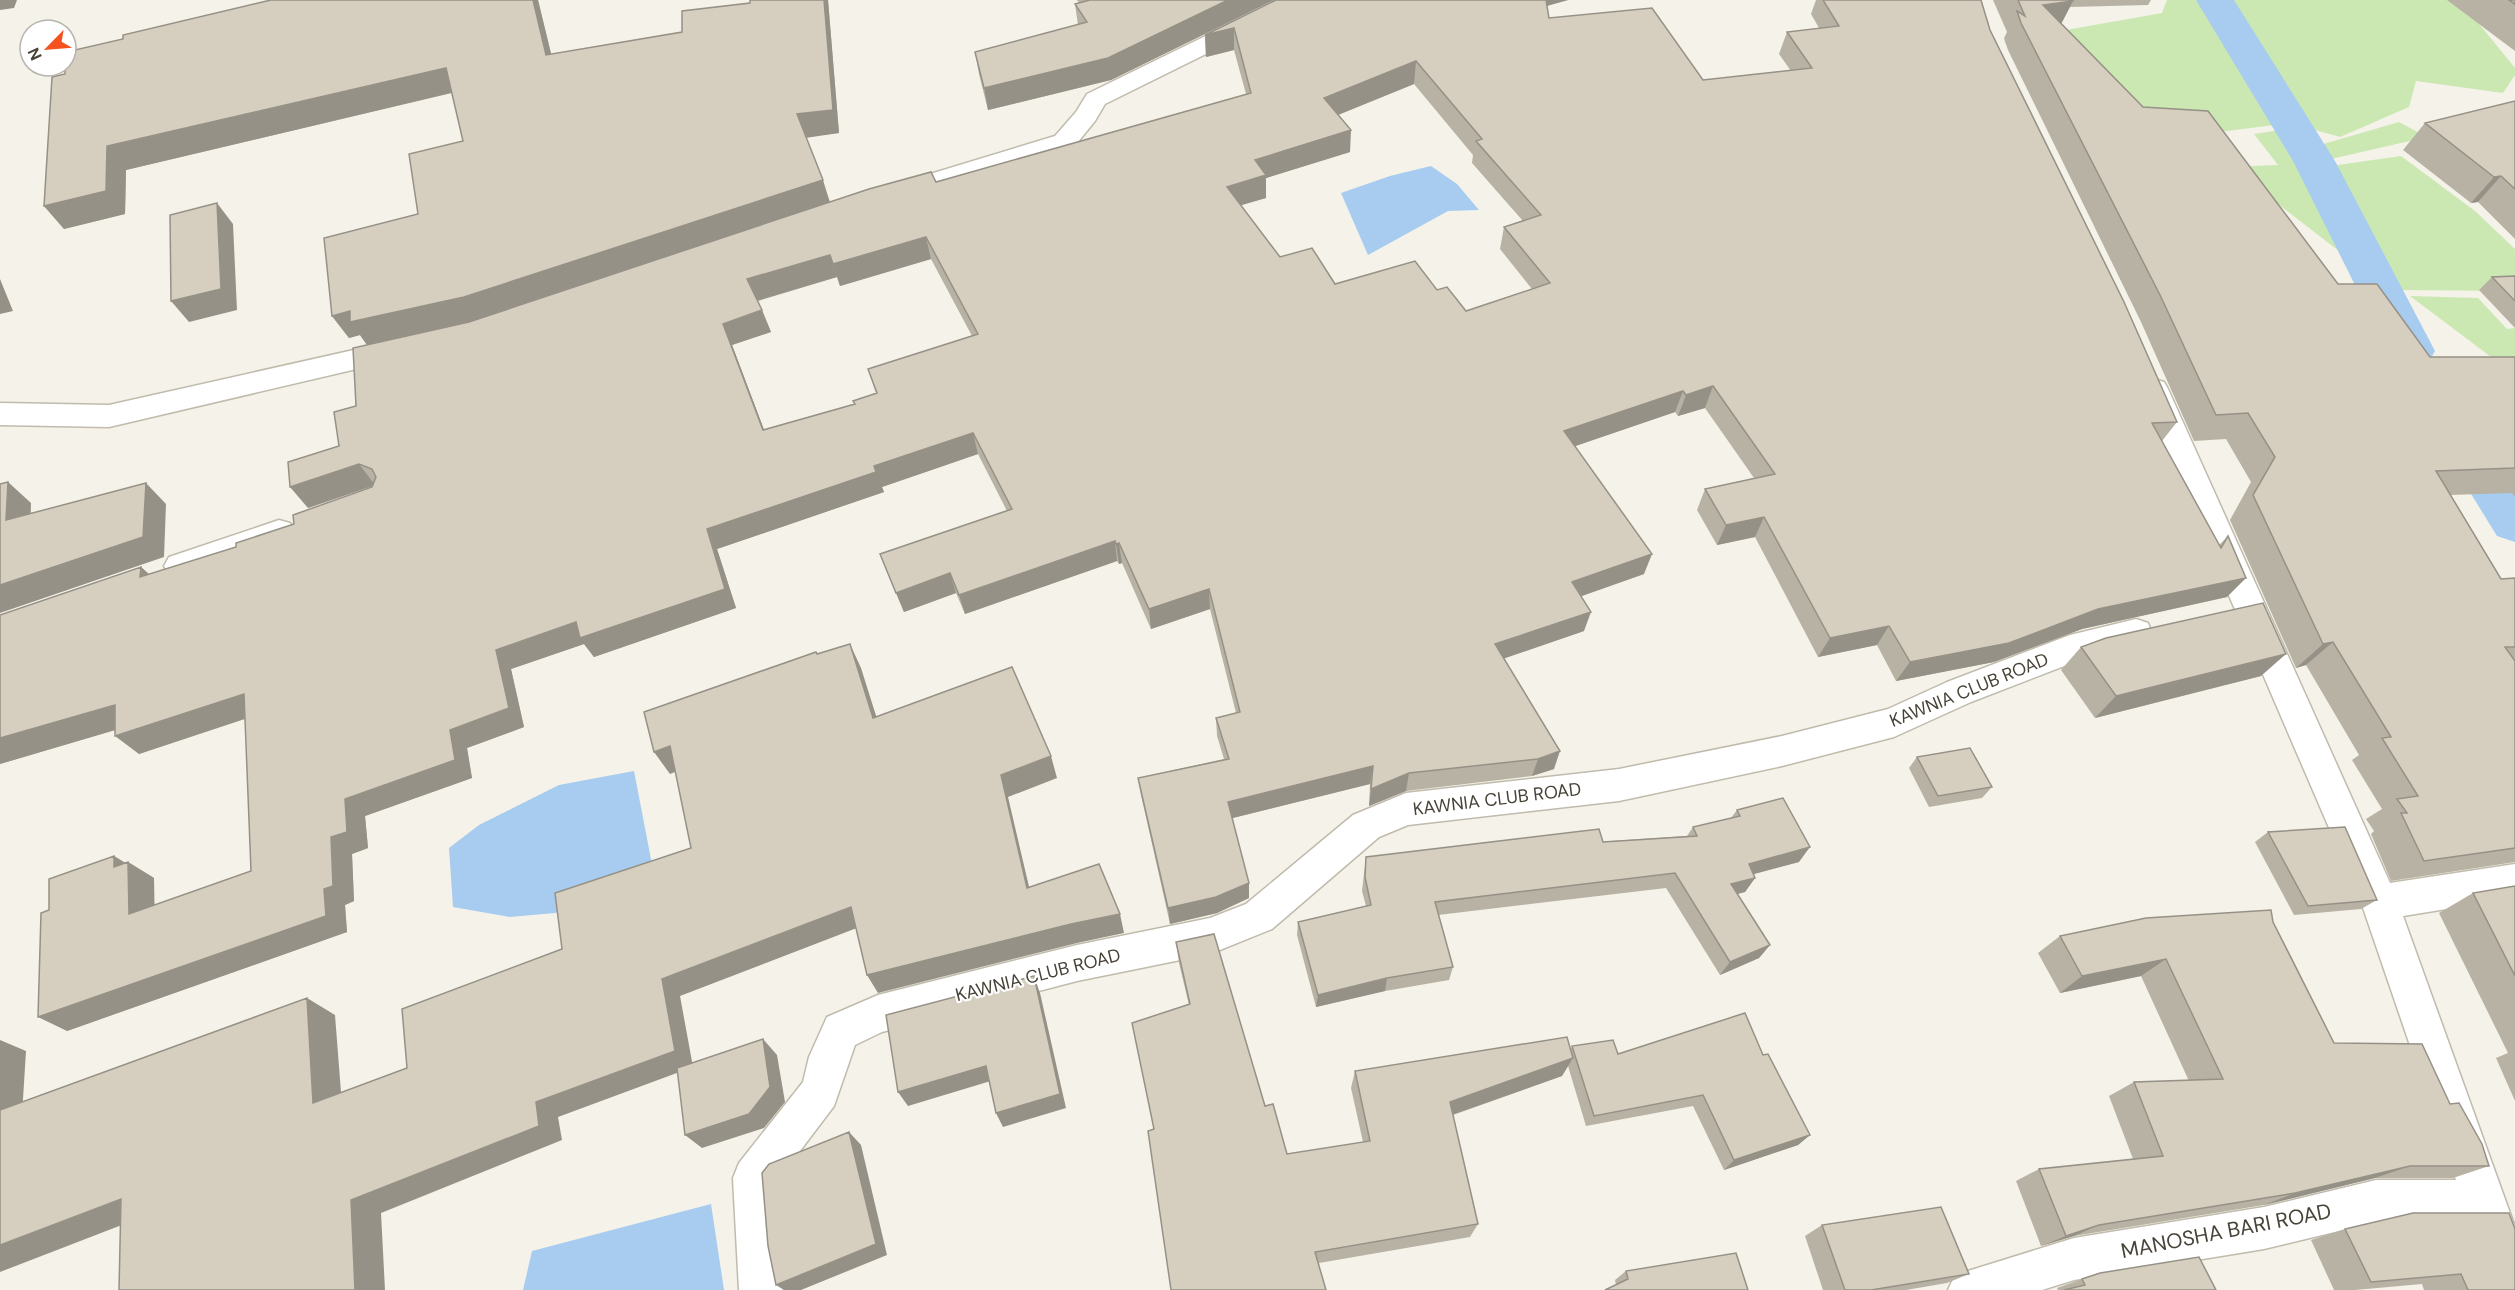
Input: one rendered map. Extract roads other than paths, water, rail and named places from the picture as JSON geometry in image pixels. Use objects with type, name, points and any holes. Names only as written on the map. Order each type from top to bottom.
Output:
[{"type":"street","points":[[871,202],[1064,142],[1086,116],[1096,99],[1297,0]]},
{"type":"street","points":[[0,414],[109,416],[424,344]]},
{"type":"street","points":[[2144,367],[2232,612],[2380,902],[2515,1288]]},
{"type":"street","points":[[150,577],[308,522]]},
{"type":"street","name":"KAWNIA CLUB ROAD","points":[[761,1290],[754,1178],[820,1092],[829,1057],[841,1031],[878,1014],[1077,963],[1210,936],[1259,917],[1366,826],[1406,809],[1618,785],[1782,751],[1894,722],[1959,692],[2082,645],[2171,626]]},
{"type":"street","points":[[2380,902],[2515,881]]},
{"type":"street","name":"MANOSHA BARI ROAD","points":[[1970,1290],[2074,1259],[2264,1228],[2376,1201],[2485,1201]]},
{"type":"water","points":[[1431,166],[1457,184],[1479,210],[1448,211],[1368,255],[1341,193],[1390,176]]},
{"type":"water","points":[[634,771],[654,875],[555,913],[510,917],[453,907],[449,848],[479,825],[559,785]]},
{"type":"water","points":[[711,1204],[724,1290],[523,1290],[532,1251]]},
{"type":"waterway","points":[[2215,0],[2314,161],[2411,351]]},
{"type":"waterway","points":[[2456,429],[2515,522]]}]
